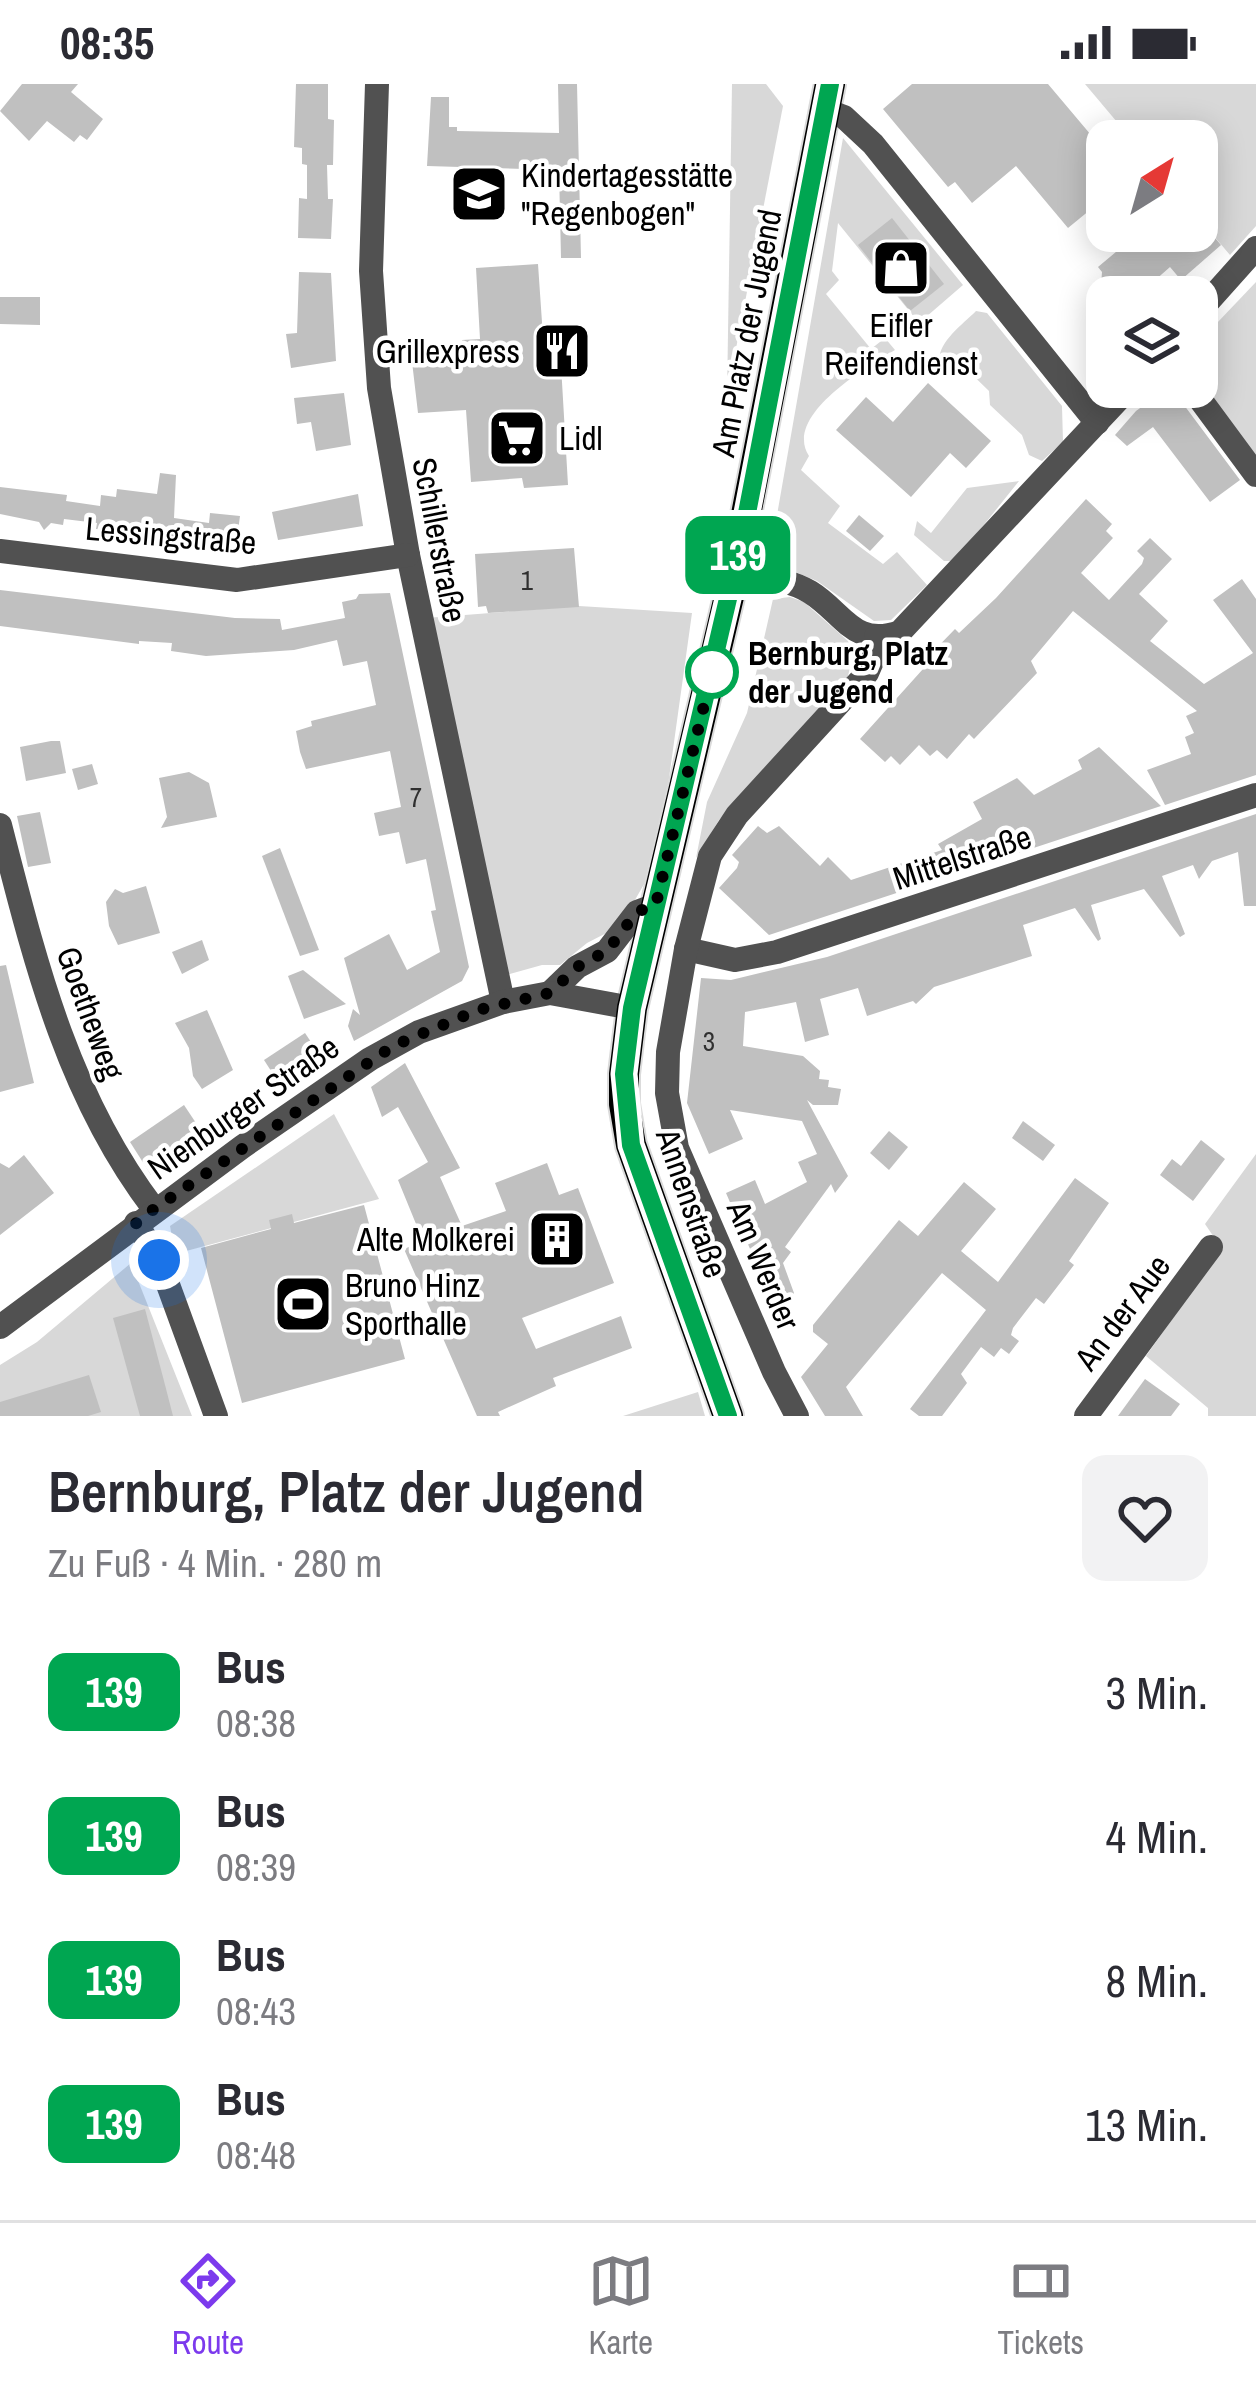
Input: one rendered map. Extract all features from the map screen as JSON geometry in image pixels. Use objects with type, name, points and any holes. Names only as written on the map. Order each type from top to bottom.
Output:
[{"type":"main road","name":"Am Platz der Jugend","points":[[632,1008],[735,571],[828,97]]},
{"type":"main road","name":"Annenstraße","points":[[632,1008],[624,1074],[631,1145],[728,1416]]},
{"type":"street","name":"Schillerstraße","points":[[376,84],[372,317],[379,388],[408,555],[503,1002]]},
{"type":"street","name":"Am Platz der Jugend","points":[[828,97],[873,144],[1097,423]]},
{"type":"street","points":[[1218,291],[1256,248]]},
{"type":"street","points":[[735,571],[810,592],[850,627],[876,637],[908,627],[1111,408]]},
{"type":"street","points":[[1207,408],[1256,475]]},
{"type":"street","name":"Lessingstraße","points":[[0,551],[237,580],[408,555]]},
{"type":"street","name":"Am Werder","points":[[797,1416],[671,1128],[668,1052],[686,949],[710,856],[737,815],[867,673],[877,650],[876,637]]},
{"type":"street","name":"Mittelstraße","points":[[686,949],[735,959],[777,952],[1256,794]]},
{"type":"street","name":"Goetheweg","points":[[0,825],[45,997],[77,1082],[145,1216],[217,1416]]},
{"type":"street","name":"Nienburger Straße","points":[[550,993],[577,967],[607,951],[637,912],[656,904]]},
{"type":"street","name":"Nienburger Straße","points":[[0,1327],[145,1216],[382,1052],[446,1021],[550,993],[632,1008]]},
{"type":"street","name":"An der Aue","points":[[1086,1416],[1211,1247]]},
{"type":"shaded area","points":[[732,84],[766,84],[783,106],[727,395]]},
{"type":"shaded area","points":[[1085,84],[1256,84],[1256,226],[1230,255],[1218,241],[1218,120],[1115,120]]},
{"type":"shaded area","points":[[843,138],[963,285],[919,323],[838,223],[832,271],[839,280],[826,294],[871,349],[885,338],[895,350],[848,381],[817,410],[807,425],[804,441],[809,456],[801,470],[840,506],[828,523],[883,564],[897,552],[927,585],[891,620],[874,621],[817,581],[781,566],[773,538]]},
{"type":"shaded area","points":[[1256,282],[1256,459],[1218,407],[1218,322]]},
{"type":"shaded area","points":[[976,311],[987,313],[1062,406],[1063,442],[1042,461],[1029,455],[1022,435],[990,405],[989,391],[955,358],[941,369],[944,345]]},
{"type":"shaded area","points":[[1019,481],[955,561],[944,561],[914,535],[917,521],[931,533],[967,488]]},
{"type":"shaded area","points":[[790,597],[804,602],[848,641],[853,655],[847,680],[719,820],[696,858],[707,802],[747,713],[773,599]]},
{"type":"shaded area","points":[[579,606],[692,613],[659,850],[620,926],[587,943],[560,965],[506,975],[426,618]]},
{"type":"shaded area","points":[[334,1114],[379,1199],[175,1254],[170,1226]]},
{"type":"shaded area","points":[[1256,1154],[1256,1416],[1208,1416],[1208,1408],[1146,1356],[1222,1249],[1205,1224]]},
{"type":"shaded area","points":[[131,1263],[192,1416],[0,1416],[0,1365],[37,1342]]},
{"type":"shaded area","points":[[698,1392],[705,1416],[623,1416]]},
{"type":"building","points":[[22,84],[78,84],[71,92],[103,119],[87,140],[80,135],[74,142],[47,121],[29,141],[0,111]]},
{"type":"building","points":[[296,84],[328,84],[328,119],[334,120],[333,165],[327,165],[328,199],[333,199],[331,239],[298,238],[299,198],[307,199],[307,165],[302,164],[302,148],[294,147]]},
{"type":"building","points":[[558,84],[577,84],[581,258],[561,258],[559,170],[427,166],[431,97],[449,97],[449,127],[457,131],[559,133]]},
{"type":"building","points":[[912,84],[1048,84],[1086,129],[1086,213],[1068,228],[1016,166],[972,203],[955,182],[948,187],[883,109]]},
{"type":"building","points":[[892,218],[944,284],[910,311],[858,245]]},
{"type":"building","points":[[1116,252],[1213,252],[1186,276],[1178,276],[1170,267],[1160,276],[1102,276],[1098,267]]},
{"type":"building","name":"Lidl","points":[[538,264],[545,366],[561,365],[568,485],[524,488],[522,478],[471,482],[466,410],[418,413],[411,353],[463,350],[462,340],[480,339],[476,268]]},
{"type":"building","points":[[299,272],[331,273],[336,361],[291,368],[286,334],[297,333]]},
{"type":"building","points":[[0,297],[40,297],[40,325],[0,324]]},
{"type":"building","points":[[928,383],[991,441],[966,468],[950,453],[911,497],[836,430],[866,397],[893,422]]},
{"type":"building","points":[[344,393],[351,445],[316,451],[311,422],[297,424],[294,398]]},
{"type":"building","points":[[1186,408],[1240,480],[1210,502],[1153,427],[1127,446],[1115,435],[1136,411]]},
{"type":"building","points":[[160,473],[176,475],[174,518],[209,523],[210,513],[240,516],[236,546],[96,529],[97,523],[64,519],[63,525],[51,523],[44,530],[39,522],[0,514],[0,487],[67,495],[66,501],[100,506],[101,495],[116,497],[117,489],[157,494]]},
{"type":"building","points":[[358,494],[363,526],[278,540],[272,512]]},
{"type":"building","points":[[1086,499],[1112,524],[1106,531],[1113,538],[1081,573],[1109,600],[1142,564],[1144,558],[1137,551],[1150,538],[1172,559],[1139,594],[1168,621],[1150,641],[1204,684],[1253,653],[1213,600],[1242,579],[1256,599],[1256,775],[1165,805],[1147,770],[1191,754],[1185,737],[1194,733],[1186,716],[1197,711],[1073,611],[1031,661],[1037,673],[974,739],[969,734],[947,759],[937,750],[930,756],[919,745],[900,765],[891,756],[885,762],[860,739],[923,669],[919,666],[955,629],[959,633],[996,598]]},
{"type":"building","points":[[859,515],[884,536],[870,551],[846,531]]},
{"type":"building","points":[[574,548],[579,607],[488,613],[486,606],[478,607],[475,554]]},
{"type":"building","points":[[0,590],[235,618],[280,619],[282,630],[345,618],[342,602],[359,594],[390,593],[469,967],[462,981],[354,1041],[348,1026],[353,1009],[360,1015],[344,958],[389,934],[407,970],[440,952],[426,859],[406,864],[399,832],[379,836],[374,813],[401,807],[390,751],[306,769],[300,752],[296,731],[312,726],[311,721],[376,705],[367,661],[343,666],[337,640],[294,650],[206,656],[171,651],[172,643],[139,644],[0,626]]},
{"type":"building","points":[[60,741],[66,773],[26,781],[20,747]]},
{"type":"building","points":[[1099,747],[1161,806],[769,935],[719,888],[737,868],[739,862],[732,855],[758,826],[767,833],[779,826],[820,866],[828,857],[851,880],[942,850],[938,844],[982,819],[973,802],[1017,778],[1034,795],[1082,769],[1078,760]]},
{"type":"building","points":[[92,764],[98,784],[78,790],[72,769]]},
{"type":"building","points":[[189,772],[209,783],[217,817],[161,828],[167,817],[159,778]]},
{"type":"building","points":[[40,812],[51,863],[28,867],[17,816]]},
{"type":"building","points":[[1256,814],[1256,906],[1244,906],[1238,852],[1212,861],[1199,879],[1193,865],[1162,876],[1185,934],[1180,937],[1144,889],[1091,905],[1098,941],[1075,908],[1023,925],[1032,956],[934,987],[916,1004],[913,1001],[867,1016],[858,988],[820,999],[829,1035],[805,1042],[796,1002],[745,1012],[743,1046],[803,1056],[820,1071],[819,1079],[829,1080],[828,1087],[841,1089],[838,1105],[813,1105],[807,1100],[848,1176],[835,1193],[831,1184],[785,1247],[791,1252],[783,1263],[794,1293],[790,1301],[775,1307],[726,1193],[755,1180],[765,1204],[807,1182],[798,1162],[817,1154],[802,1121],[730,1110],[743,1139],[709,1154],[687,1103],[701,978],[731,980],[827,957]]},
{"type":"building","points":[[280,848],[319,950],[300,956],[262,856]]},
{"type":"building","points":[[146,886],[160,933],[118,945],[106,902],[115,889],[123,893]]},
{"type":"building","points":[[202,940],[209,960],[182,974],[172,952]]},
{"type":"building","points":[[6,965],[34,1083],[0,1092],[0,966]]},
{"type":"building","points":[[303,970],[346,1004],[304,1019],[288,976]]},
{"type":"building","points":[[207,1010],[233,1070],[202,1089],[175,1023]]},
{"type":"building","points":[[305,1033],[323,1060],[282,1088],[264,1060]]},
{"type":"building","points":[[405,1063],[460,1168],[440,1177],[462,1226],[506,1211],[495,1183],[547,1163],[559,1195],[578,1188],[614,1283],[522,1318],[536,1349],[621,1316],[632,1348],[553,1378],[556,1386],[498,1412],[500,1416],[477,1416],[404,1249],[423,1241],[398,1180],[428,1162],[398,1107],[382,1117],[371,1087]]},
{"type":"building","points":[[184,1105],[206,1138],[151,1175],[130,1142]]},
{"type":"building","points":[[1023,1121],[1055,1145],[1043,1161],[1012,1138]]},
{"type":"building","points":[[889,1131],[908,1147],[889,1170],[870,1153]]},
{"type":"building","points":[[1201,1140],[1225,1159],[1193,1201],[1160,1175],[1172,1159],[1181,1166]]},
{"type":"building","points":[[24,1155],[54,1193],[0,1235],[0,1163],[9,1168]]},
{"type":"building","points":[[1075,1178],[1109,1203],[1069,1261],[1074,1265],[1044,1304],[1036,1298],[1013,1328],[1011,1335],[1019,1341],[1009,1354],[1001,1348],[994,1357],[981,1347],[961,1374],[967,1383],[942,1416],[919,1416],[910,1409],[986,1310],[942,1273],[846,1387],[863,1416],[825,1416],[801,1377],[828,1344],[813,1332],[813,1325],[899,1220],[918,1236],[964,1182],[996,1209],[961,1251],[998,1282]]},
{"type":"building","name":"Bruno Hinz Sporthalle","points":[[364,1205],[405,1359],[242,1403],[201,1248],[271,1229],[269,1220],[292,1214],[294,1223]]},
{"type":"building","points":[[145,1309],[173,1416],[140,1416],[113,1318]]},
{"type":"building","points":[[89,1375],[101,1412],[0,1416],[0,1402]]},
{"type":"building","points":[[1145,1379],[1180,1404],[1171,1416],[1118,1416]]},
{"type":"bus line","name":"139","points":[[728,1416],[631,1145],[624,1103],[625,1058],[641,967],[742,539],[830,84]]},
{"type":"place","name":"Kindertagesstätte \"Regenbogen\"","points":[[479,194]]},
{"type":"place","name":"Eifler Reifendienst","points":[[901,268]]},
{"type":"place","name":"Grillexpress","points":[[562,351]]},
{"type":"place","name":"Lidl","points":[[517,438]]},
{"type":"place","name":"Bernburg, Platz der Jugend","points":[[712,672]]},
{"type":"place","name":"Alte Molkerei","points":[[557,1239]]},
{"type":"place","name":"Bruno Hinz Sporthalle","points":[[303,1304]]},
{"type":"route","points":[[159,1260],[136,1223],[154,1209],[393,1046],[478,1010],[550,993],[577,967],[607,951],[637,912],[656,904],[713,668],[712,672]]}]
